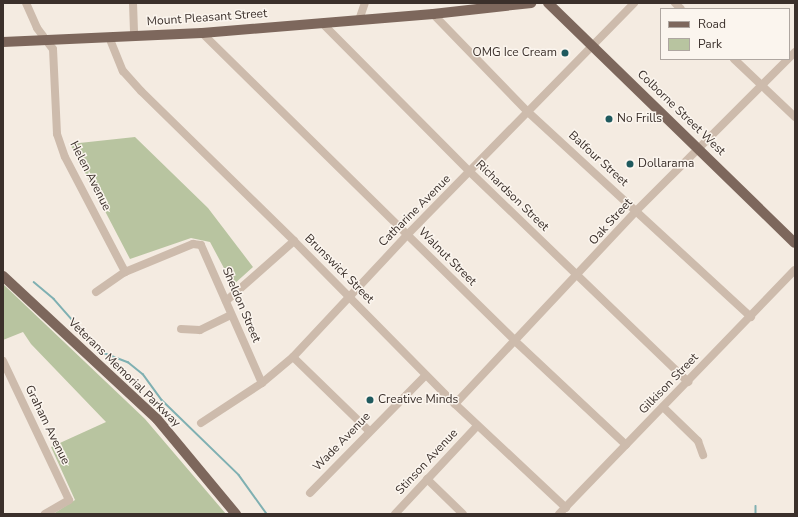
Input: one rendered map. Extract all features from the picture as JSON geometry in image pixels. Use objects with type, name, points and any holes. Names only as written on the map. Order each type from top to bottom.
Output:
[{"type":"main road","name":"Mount Pleasant Street","points":[[3,42],[202,32],[433,14],[531,3]]},
{"type":"main road","name":"Colborne Street West","points":[[548,3],[795,243]]},
{"type":"main road","name":"Veterans Memorial Parkway","points":[[3,276],[157,419],[236,514]]},
{"type":"street","name":"Helen Avenue","points":[[26,3],[37,28],[53,50],[57,134],[65,157],[125,272]]},
{"type":"street","points":[[134,3],[134,36]]},
{"type":"street","points":[[359,20],[365,3]]},
{"type":"street","name":"Catharine Avenue","points":[[202,423],[262,383],[293,357],[408,234],[634,3]]},
{"type":"street","name":"Balfour Street","points":[[433,14],[528,112],[751,317]]},
{"type":"street","name":"Richardson Street","points":[[322,23],[470,172],[688,382]]},
{"type":"street","name":"Walnut Street","points":[[202,32],[515,341],[626,445]]},
{"type":"street","name":"Brunswick Street","points":[[109,37],[123,71],[141,91],[294,241],[477,426],[566,508]]},
{"type":"street","points":[[735,60],[795,117]]},
{"type":"street","name":"Oak Street","points":[[455,404],[577,276],[636,211],[700,150],[786,60]]},
{"type":"street","points":[[226,301],[294,241]]},
{"type":"street","name":"Sheldon Street","points":[[125,272],[193,244],[204,248],[231,315],[262,383]]},
{"type":"street","name":"Gilkison Street","points":[[559,514],[795,270]]},
{"type":"street","points":[[96,292],[125,272]]},
{"type":"street","points":[[182,329],[200,330],[231,315]]},
{"type":"street","points":[[293,357],[369,431]]},
{"type":"street","name":"Graham Avenue","points":[[3,361],[69,500],[45,514]]},
{"type":"street","name":"Wade Avenue","points":[[310,493],[369,431],[426,375]]},
{"type":"street","points":[[664,407],[698,441],[703,455]]},
{"type":"street","name":"Stinson Avenue","points":[[395,514],[477,426]]},
{"type":"street","points":[[427,479],[462,514]]},
{"type":"green space","points":[[135,137],[208,208],[253,267],[233,285],[210,242],[191,238],[130,259],[70,144]]},
{"type":"green space","points":[[3,284],[145,419],[226,514],[53,514],[75,500],[51,447],[106,422],[31,344],[23,332],[3,340]]},
{"type":"waterway","points":[[34,282],[54,299],[97,348],[104,353],[128,362],[143,374],[162,400],[239,475],[267,514]]},
{"type":"waterway","points":[[756,506],[756,514]]},
{"type":"place","name":"OMG Ice Cream","points":[[565,53]]},
{"type":"place","name":"No Frills","points":[[609,119]]},
{"type":"place","name":"Dollarama","points":[[630,164]]},
{"type":"place","name":"Creative Minds","points":[[370,400]]}]
